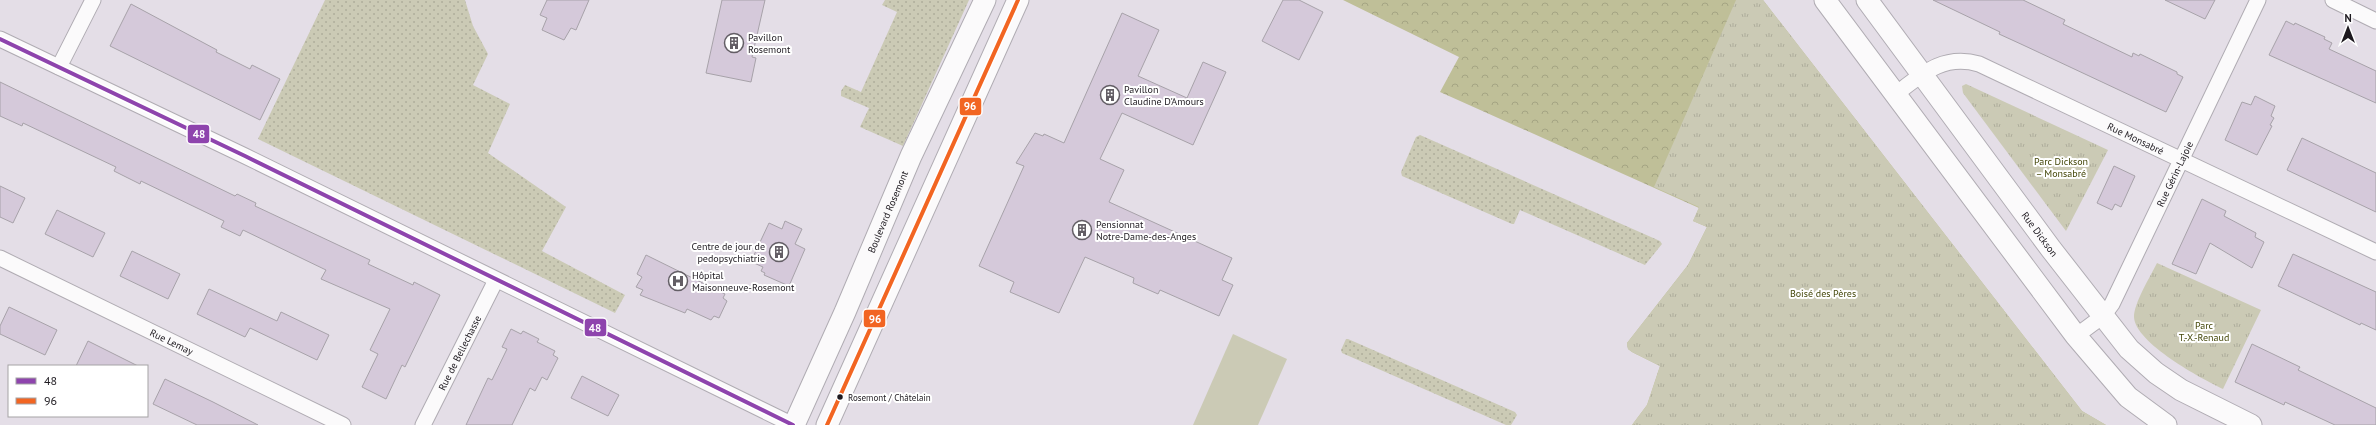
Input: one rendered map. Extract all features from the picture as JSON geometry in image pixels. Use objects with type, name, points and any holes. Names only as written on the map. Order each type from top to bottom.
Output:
[{"type":"main road","name":"Boulevard Rosemont","points":[[793,425],[845,312],[911,156],[985,0]]},
{"type":"main road","points":[[826,425],[1018,0]]},
{"type":"main road","points":[[1825,0],[2076,336],[2128,397],[2166,425]]},
{"type":"main road","name":"Rue Dickson","points":[[1867,0],[2051,249],[2129,348],[2156,373],[2187,393],[2251,425]]},
{"type":"street","points":[[59,67],[93,0]]},
{"type":"street","name":"Rue Gérin-Lajoie","points":[[2076,336],[2103,316],[2112,304],[2258,0]]},
{"type":"street","points":[[2333,0],[2376,21]]},
{"type":"street","points":[[0,39],[252,159],[793,425]]},
{"type":"street","name":"Rue Monsabré","points":[[1896,94],[1922,74],[1951,61],[1960,60],[1979,64],[2376,252]]},
{"type":"street","name":"Rue Lemay","points":[[0,258],[343,425]]},
{"type":"street","name":"Rue de Bellechasse","points":[[423,425],[496,280]]},
{"type":"green space","points":[[325,0],[465,0],[473,26],[488,54],[473,85],[510,104],[488,153],[566,207],[542,251],[625,295],[615,313],[258,139]]},
{"type":"green space","points":[[885,0],[969,0],[903,146],[860,127],[869,108],[841,96],[841,91],[845,85],[861,92],[897,12],[882,5]]},
{"type":"green space","name":"Boisé des Pères","points":[[1343,0],[1763,0],[2082,411],[2106,425],[1632,425],[1647,405],[1660,366],[1632,352],[1628,349],[1627,343],[1688,265],[1707,227],[1693,221],[1699,208],[1440,92],[1459,57]]},
{"type":"green space","name":"Boisé des Pères","points":[[1736,0],[1763,0],[2082,411],[2106,425],[1632,425],[1647,405],[1660,366],[1632,352],[1628,349],[1627,343],[1688,265],[1707,227],[1693,221],[1699,207],[1654,187]]},
{"type":"green space","name":"Parc Dickson – Monsabré","points":[[1966,84],[2108,150],[2066,231],[1963,93],[1962,86]]},
{"type":"green space","points":[[1420,135],[1660,241],[1662,244],[1645,265],[1520,210],[1514,224],[1512,224],[1402,176],[1401,172],[1416,137]]},
{"type":"green space","name":"Parc T.-X.-Renaud","points":[[2157,263],[2261,310],[2223,389],[2186,369],[2157,349],[2145,338],[2137,327],[2134,317],[2135,311],[2143,290]]},
{"type":"green space","points":[[1233,334],[1287,359],[1258,425],[1193,425]]},
{"type":"green space","points":[[1346,339],[1515,412],[1517,415],[1511,425],[1506,425],[1342,353],[1341,350]]},
{"type":"building","points":[[547,0],[589,0],[576,30],[571,28],[564,40],[542,30],[547,18],[540,15]]},
{"type":"building","name":"Pavillon Rosemont","points":[[722,0],[765,0],[752,57],[756,58],[751,82],[706,73]]},
{"type":"building","points":[[1283,0],[1299,0],[1323,12],[1299,60],[1262,41]]},
{"type":"building","points":[[1933,0],[2023,0],[2065,20],[2063,24],[2132,57],[2133,53],[2139,56],[2140,54],[2177,72],[2177,74],[2183,77],[2166,112],[1999,34],[2000,32]]},
{"type":"building","points":[[2165,0],[2215,0],[2205,19]]},
{"type":"building","points":[[131,4],[217,50],[216,52],[250,69],[252,65],[280,79],[260,120],[110,46]]},
{"type":"building","name":"Pensionnat Notre-Dame-des-Anges","points":[[1122,13],[1159,30],[1138,76],[1187,98],[1203,62],[1226,72],[1193,145],[1122,113],[1100,159],[1124,170],[1109,202],[1232,258],[1222,280],[1233,285],[1219,316],[1160,290],[1158,294],[1133,283],[1134,278],[1085,257],[1059,313],[1010,292],[1014,282],[979,266],[1024,166],[1016,163],[1035,133],[1043,136],[1044,134],[1064,143]]},
{"type":"building","points":[[2286,21],[2294,25],[2295,23],[2325,37],[2324,39],[2332,43],[2329,49],[2376,71],[2376,103],[2269,55]]},
{"type":"building","points":[[0,82],[235,196],[237,194],[256,203],[255,206],[370,260],[368,264],[413,285],[414,282],[440,295],[405,367],[402,365],[386,399],[362,387],[378,354],[370,350],[390,309],[321,279],[326,270],[243,230],[240,236],[221,227],[224,221],[141,181],[140,184],[114,171],[116,167],[23,123],[22,126],[0,116]]},
{"type":"building","points":[[2255,96],[2275,106],[2271,116],[2274,118],[2270,125],[2272,126],[2257,155],[2225,140],[2242,102],[2251,105]]},
{"type":"building","points":[[2302,138],[2376,173],[2376,212],[2287,170]]},
{"type":"building","points":[[2114,166],[2135,176],[2121,207],[2115,204],[2112,210],[2097,203]]},
{"type":"building","points":[[0,186],[25,198],[13,223],[0,217]]},
{"type":"building","points":[[2202,199],[2226,211],[2224,216],[2256,233],[2255,237],[2264,242],[2252,268],[2210,243],[2196,274],[2172,264]]},
{"type":"building","points":[[57,210],[105,233],[93,257],[45,234]]},
{"type":"building","name":"Centre de jour de pedopsychiatrie","points":[[785,221],[802,229],[795,244],[805,249],[789,286],[764,275],[765,273],[761,271],[763,267],[754,263],[757,257],[754,255],[769,223],[782,229]]},
{"type":"building","points":[[132,251],[180,274],[168,299],[120,276]]},
{"type":"building","points":[[2293,254],[2376,292],[2376,330],[2361,323],[2360,325],[2278,286]]},
{"type":"building","points":[[646,255],[725,294],[723,298],[727,301],[719,318],[714,316],[711,320],[687,309],[685,313],[640,295],[643,290],[636,287],[642,277],[637,274]]},
{"type":"building","points":[[209,289],[277,321],[281,312],[329,335],[317,360],[250,328],[245,337],[197,314]]},
{"type":"building","points":[[9,307],[57,330],[45,355],[0,334],[0,326]]},
{"type":"building","points":[[511,329],[521,334],[523,331],[539,339],[537,342],[555,351],[553,355],[558,358],[547,380],[542,377],[535,391],[530,388],[512,425],[466,425],[488,378],[492,380],[507,349],[502,347]]},
{"type":"building","points":[[88,341],[136,365],[76,365]]},
{"type":"building","points":[[2252,344],[2300,367],[2298,370],[2376,408],[2376,425],[2335,425],[2285,402],[2284,405],[2235,382]]},
{"type":"building","points":[[582,376],[619,395],[608,416],[571,398]]},
{"type":"building","points":[[165,379],[258,425],[197,425],[153,404]]},
{"type":"transit line","name":"96","points":[[827,425],[1018,0]]},
{"type":"transit line","name":"48","points":[[0,39],[245,156],[793,425]]},
{"type":"place","name":"Pavillon Rosemont","points":[[734,43]]},
{"type":"place","name":"Pavillon Claudine D'Amours","points":[[1110,95]]},
{"type":"place","name":"Pensionnat Notre-Dame-des-Anges","points":[[1082,230]]},
{"type":"place","name":"Centre de jour de pedopsychiatrie","points":[[779,252]]},
{"type":"place","name":"Hôpital Maisonneuve-Rosemont","points":[[678,281]]},
{"type":"place","name":"Rosemont / Châtelain","points":[[840,397]]}]
